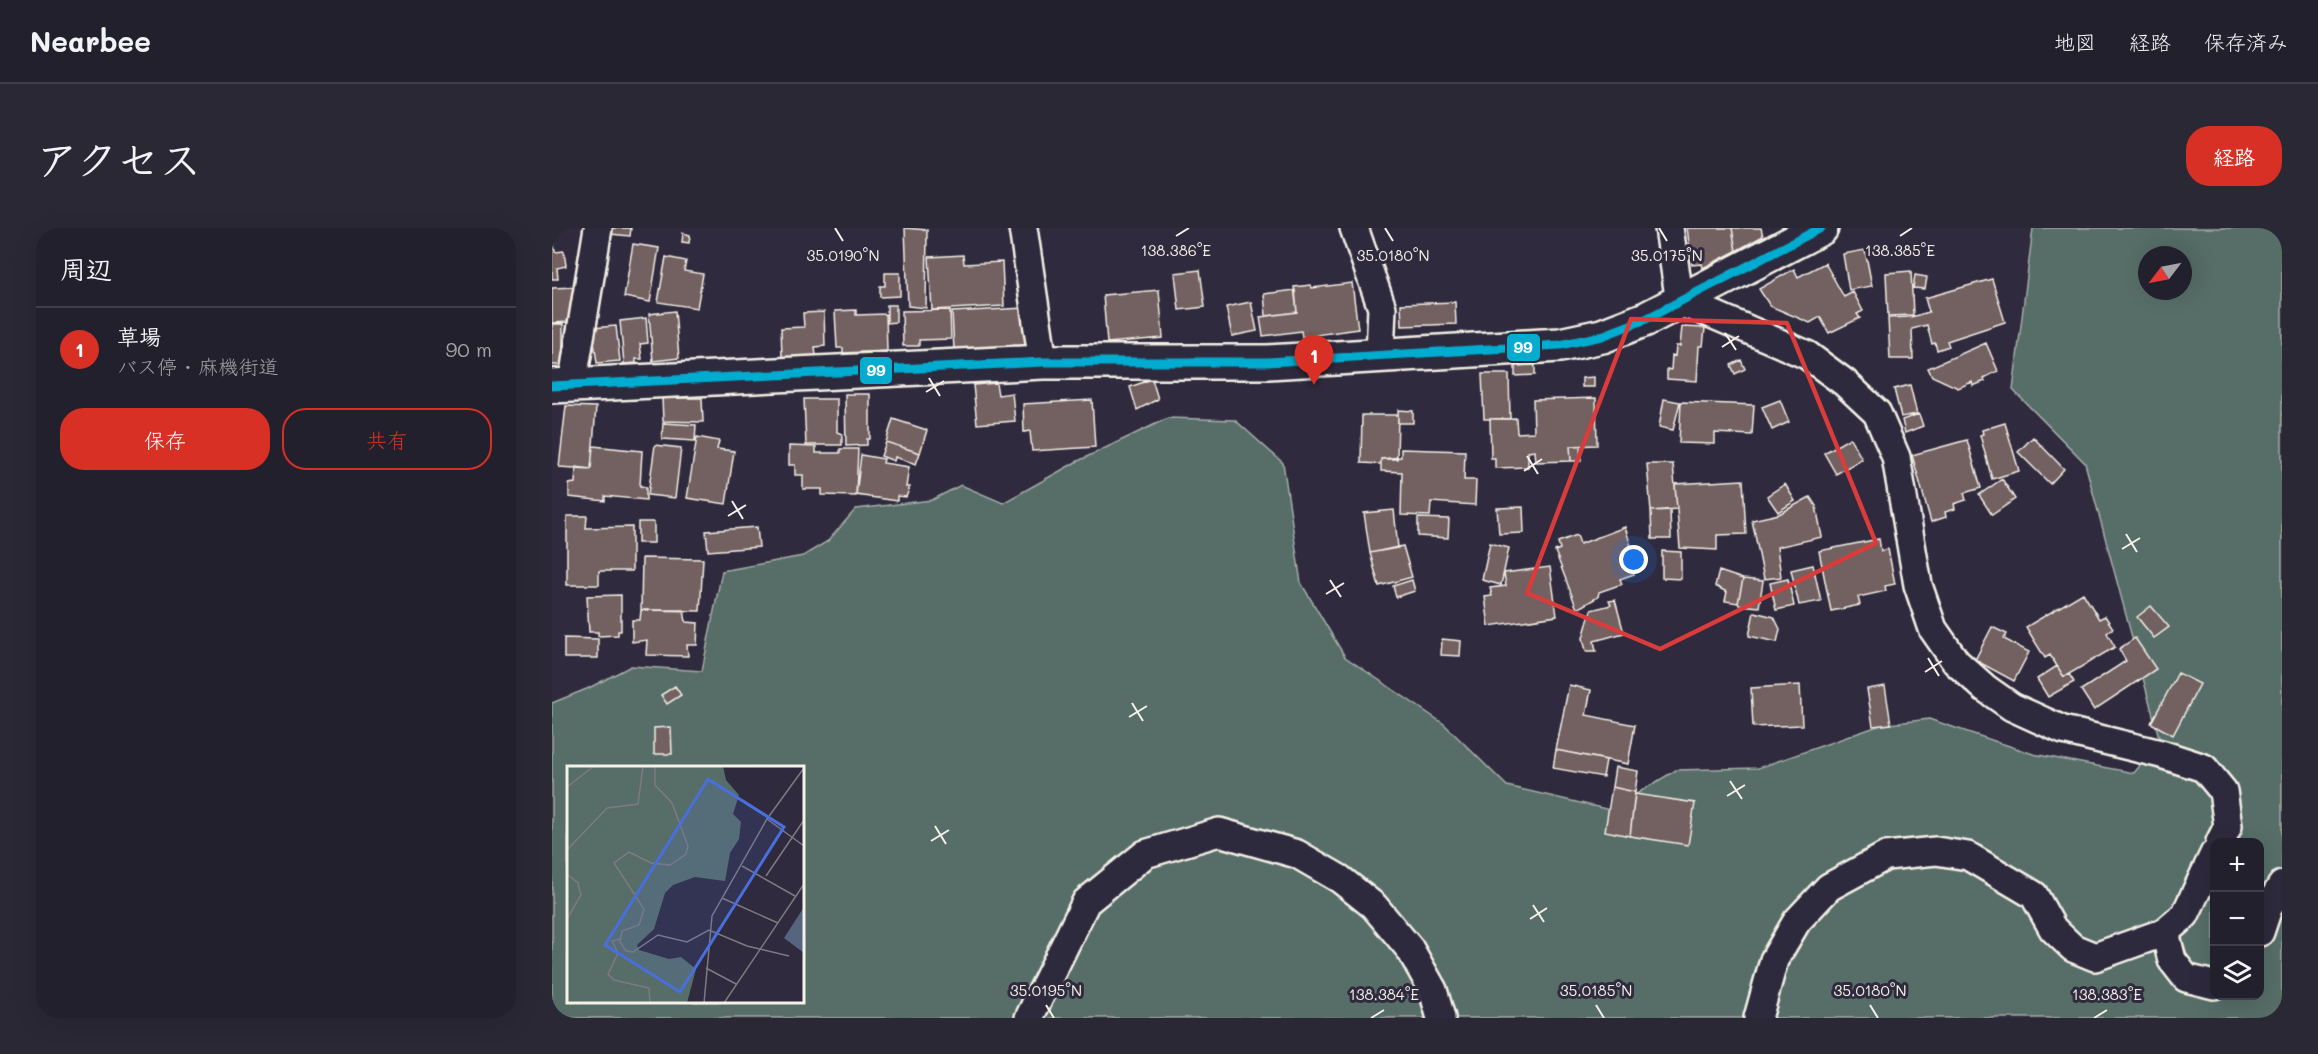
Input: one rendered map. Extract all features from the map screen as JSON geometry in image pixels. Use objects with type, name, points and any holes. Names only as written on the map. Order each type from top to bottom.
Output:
[{"type":"street","points":[[598,228],[562,386],[1043,362],[1268,362],[1560,345],[1602,336],[1646,320],[1821,228]]},
{"type":"street","points":[[1023,228],[1043,362]]},
{"type":"street","points":[[1354,228],[1382,308],[1380,354]]},
{"type":"street","points":[[1669,228],[1680,303]]},
{"type":"street","points":[[1680,303],[1705,311],[1807,355],[1845,383],[1877,413],[1896,457],[1918,585],[1933,629],[1956,662],[1985,688],[2012,707],[2062,730],[2161,754],[2204,768],[2223,791],[2228,826],[2222,838]]},
{"type":"street","points":[[1029,1018],[1086,902],[1145,854],[1219,832],[1297,854],[1340,879],[1374,906],[1410,949],[1433,990],[1441,1018]]},
{"type":"street","points":[[1758,1018],[1774,960],[1797,921],[1829,887],[1886,856],[1936,851],[1968,856],[2034,895],[2053,929],[2073,948],[2095,957],[2165,932],[2185,915],[2210,862]]},
{"type":"street","points":[[2264,919],[2282,885]]},
{"type":"street","points":[[2165,932],[2172,960],[2186,978],[2210,984]]},
{"type":"highlighted area","points":[[1631,319],[1787,323],[1876,543],[1660,649],[1527,593]]},
{"type":"green space","points":[[2033,228],[2282,228],[2282,1018],[552,1018],[552,703],[589,688],[631,666],[702,671],[722,571],[803,556],[828,541],[856,509],[932,500],[961,485],[1003,503],[1076,462],[1168,418],[1235,420],[1283,463],[1301,583],[1345,657],[1444,724],[1507,786],[1610,810],[1676,770],[1758,768],[1881,725],[1929,719],[2033,754],[2134,773],[2160,741],[2085,463],[2013,390]]},
{"type":"building","points":[[610,228],[631,228],[630,236],[610,234]]},
{"type":"building","points":[[905,228],[927,230],[926,308],[908,306]]},
{"type":"building","points":[[1687,228],[1732,228],[1736,251],[1703,268],[1702,264],[1692,265]]},
{"type":"building","points":[[1732,228],[1761,228],[1763,236],[1736,251]]},
{"type":"building","points":[[552,231],[555,252],[564,251],[566,266],[557,268],[558,279],[552,279]]},
{"type":"building","points":[[683,233],[690,235],[689,243],[682,242]]},
{"type":"building","points":[[633,244],[659,248],[650,302],[624,297]]},
{"type":"building","points":[[1865,250],[1872,286],[1849,290],[1843,254]]},
{"type":"building","points":[[963,255],[964,264],[1002,262],[1004,306],[932,310],[929,257]]},
{"type":"building","points":[[666,257],[686,261],[684,271],[703,274],[697,308],[658,302]]},
{"type":"building","points":[[1825,263],[1844,297],[1853,292],[1863,311],[1857,314],[1860,318],[1829,333],[1820,317],[1810,323],[1770,306],[1759,289],[1794,269],[1798,277]]},
{"type":"building","points":[[1200,270],[1205,307],[1179,310],[1175,273]]},
{"type":"building","points":[[1911,271],[1913,315],[1888,316],[1886,273]]},
{"type":"building","points":[[885,273],[900,273],[900,296],[880,297],[880,286],[885,286]]},
{"type":"building","points":[[1915,275],[1927,277],[1925,289],[1913,288]]},
{"type":"building","points":[[1992,279],[2005,322],[1947,341],[1949,346],[1937,350],[1935,343],[1932,344],[1927,325],[1912,329],[1913,359],[1890,359],[1888,318],[1911,317],[1929,312],[1925,298]]},
{"type":"building","points":[[1352,283],[1358,329],[1302,337],[1301,331],[1263,336],[1260,317],[1297,312],[1294,287],[1311,285],[1312,288]]},
{"type":"building","points":[[575,287],[569,322],[552,323],[552,288]]},
{"type":"building","points":[[1159,290],[1163,338],[1107,343],[1103,295]]},
{"type":"building","points":[[1295,290],[1297,312],[1266,316],[1264,294]]},
{"type":"building","points":[[1251,302],[1257,331],[1232,336],[1226,307]]},
{"type":"building","points":[[1455,302],[1456,324],[1402,326],[1401,304]]},
{"type":"building","points":[[887,305],[896,305],[896,322],[887,323]]},
{"type":"building","points":[[1025,308],[1027,346],[954,350],[952,312]]},
{"type":"building","points":[[856,310],[856,315],[886,314],[887,351],[843,353],[843,348],[837,348],[835,311]]},
{"type":"building","points":[[950,310],[951,339],[919,340],[919,346],[903,346],[902,311]]},
{"type":"building","points":[[675,311],[679,358],[653,361],[649,314]]},
{"type":"building","points":[[824,312],[825,346],[815,347],[816,356],[782,357],[781,328],[804,327],[803,313]]},
{"type":"building","points":[[646,318],[648,343],[640,344],[642,359],[636,359],[636,363],[624,364],[620,321]]},
{"type":"building","points":[[552,324],[563,324],[563,365],[552,365]]},
{"type":"building","points":[[616,326],[620,361],[597,363],[592,328]]},
{"type":"building","points":[[1682,327],[1705,328],[1703,346],[1699,346],[1697,381],[1667,379],[1667,369],[1671,370],[1672,355],[1675,356],[1676,346],[1680,346]]},
{"type":"building","points":[[1986,343],[1998,371],[1984,378],[1985,381],[1973,386],[1972,382],[1958,388],[1932,376],[1928,368]]},
{"type":"building","points":[[1741,360],[1745,369],[1735,374],[1731,365]]},
{"type":"building","points":[[1535,365],[1535,375],[1515,376],[1515,366]]},
{"type":"building","points":[[1482,374],[1509,374],[1510,419],[1484,419]]},
{"type":"building","points":[[1594,377],[1594,387],[1582,387],[1582,378]]},
{"type":"building","points":[[1152,379],[1158,399],[1137,410],[1130,387]]},
{"type":"building","points":[[996,383],[998,395],[1012,393],[1015,421],[977,424],[973,385]]},
{"type":"building","points":[[1910,385],[1917,414],[1901,417],[1894,389]]},
{"type":"building","points":[[845,394],[870,394],[870,439],[867,439],[867,445],[846,446]]},
{"type":"building","points":[[662,398],[702,398],[703,422],[663,421]]},
{"type":"building","points":[[1596,398],[1597,445],[1570,446],[1571,461],[1536,462],[1535,451],[1528,452],[1528,467],[1495,468],[1495,458],[1491,458],[1490,419],[1516,418],[1517,433],[1534,432],[1533,400]]},
{"type":"building","points":[[804,399],[837,399],[837,432],[842,434],[842,445],[806,445]]},
{"type":"building","points":[[1664,399],[1680,402],[1673,430],[1659,427]]},
{"type":"building","points":[[1092,400],[1095,447],[1032,451],[1030,431],[1024,432],[1023,404]]},
{"type":"building","points":[[1780,400],[1789,422],[1772,430],[1762,407]]},
{"type":"building","points":[[1681,402],[1754,405],[1752,435],[1715,433],[1715,444],[1679,443]]},
{"type":"building","points":[[566,406],[596,407],[591,469],[559,467]]},
{"type":"building","points":[[1398,410],[1413,411],[1413,423],[1398,423]]},
{"type":"building","points":[[1919,414],[1923,426],[1905,433],[1902,420]]},
{"type":"building","points":[[1362,415],[1398,415],[1397,459],[1381,459],[1381,464],[1361,463]]},
{"type":"building","points":[[893,419],[927,430],[920,453],[886,442]]},
{"type":"building","points":[[663,423],[696,425],[695,441],[662,439]]},
{"type":"building","points":[[2005,423],[2019,471],[1992,479],[1980,435],[1983,434],[1982,430]]},
{"type":"building","points":[[697,437],[719,441],[717,449],[734,451],[726,504],[687,498]]},
{"type":"building","points":[[2033,437],[2064,469],[2050,484],[2018,452]]},
{"type":"building","points":[[1850,438],[1862,459],[1836,474],[1824,453]]},
{"type":"building","points":[[1967,440],[1981,488],[1964,493],[1966,500],[1954,504],[1955,509],[1945,512],[1946,517],[1931,522],[1912,455]]},
{"type":"building","points":[[886,442],[920,453],[916,464],[895,457],[894,461],[881,456]]},
{"type":"building","points":[[655,445],[681,448],[675,498],[648,495]]},
{"type":"building","points":[[593,446],[642,451],[640,486],[646,487],[646,500],[605,496],[605,501],[569,497],[569,484],[575,483],[576,467],[591,469]]},
{"type":"building","points":[[789,446],[816,447],[816,453],[840,453],[840,449],[858,449],[856,496],[822,495],[822,489],[803,489],[803,475],[795,475],[795,465],[789,465]]},
{"type":"building","points":[[1570,446],[1580,446],[1581,461],[1571,461]]},
{"type":"building","points":[[1401,449],[1465,451],[1464,480],[1476,480],[1475,505],[1431,502],[1430,516],[1401,515],[1402,472],[1381,471],[1381,459],[1401,457]]},
{"type":"building","points":[[861,455],[884,459],[883,463],[909,467],[906,487],[910,487],[906,497],[897,496],[897,501],[856,495]]},
{"type":"building","points":[[1647,464],[1673,464],[1677,509],[1651,511]]},
{"type":"building","points":[[2002,479],[2015,499],[1992,515],[1979,495]]},
{"type":"building","points":[[1743,480],[1746,534],[1717,535],[1717,550],[1680,548],[1675,484]]},
{"type":"building","points":[[1785,484],[1795,501],[1778,512],[1767,496]]},
{"type":"building","points":[[1810,497],[1816,506],[1822,537],[1777,547],[1781,577],[1764,579],[1752,520],[1779,514]]},
{"type":"building","points":[[1523,507],[1524,533],[1499,534],[1497,508]]},
{"type":"building","points":[[1394,510],[1398,548],[1370,553],[1364,513]]},
{"type":"building","points":[[1670,510],[1671,539],[1652,539],[1651,511]]},
{"type":"building","points":[[567,516],[587,516],[586,528],[632,527],[632,571],[599,571],[599,585],[567,585]]},
{"type":"building","points":[[1418,518],[1449,519],[1448,538],[1418,536]]},
{"type":"building","points":[[638,522],[654,522],[654,543],[638,543]]},
{"type":"building","points":[[757,527],[759,547],[708,551],[706,531]]},
{"type":"building","points":[[1625,527],[1636,562],[1631,566],[1634,574],[1620,579],[1622,584],[1599,592],[1598,597],[1577,609],[1555,551],[1560,549],[1558,542],[1577,535],[1580,544]]},
{"type":"building","points":[[1879,539],[1881,551],[1888,549],[1895,584],[1885,586],[1886,591],[1858,597],[1860,605],[1831,611],[1819,551]]},
{"type":"building","points":[[1490,543],[1509,548],[1501,585],[1482,580]]},
{"type":"building","points":[[1403,546],[1412,577],[1379,586],[1370,553]]},
{"type":"building","points":[[1662,551],[1681,552],[1681,579],[1662,578]]},
{"type":"building","points":[[642,558],[703,559],[700,611],[641,610]]},
{"type":"building","points":[[1813,565],[1821,601],[1799,605],[1791,570]]},
{"type":"building","points":[[1550,567],[1557,616],[1489,626],[1485,597],[1492,596],[1490,588],[1506,586],[1504,573]]},
{"type":"building","points":[[1719,571],[1743,579],[1738,603],[1725,601],[1727,592],[1715,586]]},
{"type":"building","points":[[1743,579],[1763,581],[1759,607],[1739,605]]},
{"type":"building","points":[[1788,579],[1794,606],[1776,610],[1770,583]]},
{"type":"building","points":[[1412,580],[1415,591],[1396,597],[1393,586]]},
{"type":"building","points":[[2083,593],[2099,619],[2105,616],[2113,628],[2107,633],[2115,647],[2064,677],[2050,655],[2045,658],[2026,627]]},
{"type":"building","points":[[621,595],[621,631],[618,631],[618,635],[598,636],[598,632],[589,632],[587,596]]},
{"type":"building","points":[[1615,600],[1624,633],[1594,641],[1596,651],[1586,651],[1583,638],[1591,610],[1611,605],[1609,601]]},
{"type":"building","points":[[2151,606],[2169,627],[2154,638],[2137,617]]},
{"type":"building","points":[[641,610],[684,610],[686,622],[698,623],[697,645],[687,645],[688,656],[646,655],[647,640],[632,642],[632,620],[640,620]]},
{"type":"building","points":[[1754,612],[1774,617],[1780,629],[1777,642],[1749,636]]},
{"type":"building","points":[[1992,627],[2007,634],[2004,639],[2029,652],[2014,681],[1975,660]]},
{"type":"building","points":[[564,638],[598,639],[598,658],[564,658]]},
{"type":"building","points":[[2135,638],[2156,669],[2094,710],[2081,690],[2126,661],[2119,649]]},
{"type":"building","points":[[1442,639],[1461,641],[1460,656],[1441,655]]},
{"type":"building","points":[[2057,666],[2064,677],[2069,674],[2074,682],[2048,697],[2037,679]]},
{"type":"building","points":[[2178,673],[2200,684],[2173,735],[2151,723]]},
{"type":"building","points":[[1569,685],[1591,690],[1586,715],[1635,725],[1628,764],[1556,750]]},
{"type":"building","points":[[1800,685],[1802,725],[1753,727],[1751,688]]},
{"type":"building","points":[[675,686],[681,695],[667,704],[661,695]]},
{"type":"building","points":[[1885,686],[1891,724],[1873,726],[1867,689]]},
{"type":"building","points":[[671,727],[672,754],[654,754],[654,728]]},
{"type":"building","points":[[1556,750],[1606,760],[1603,777],[1553,768]]},
{"type":"building","points":[[1615,767],[1638,771],[1635,792],[1612,787]]},
{"type":"building","points":[[1612,787],[1635,792],[1630,836],[1605,831]]},
{"type":"building","points":[[1635,794],[1695,803],[1688,845],[1630,836]]},
{"type":"transit line","name":"99","points":[[552,386],[1043,362],[1268,362],[1560,345],[1602,336],[1646,319],[1821,228]]},
{"type":"place","name":"草場","points":[[1314,385]]}]
